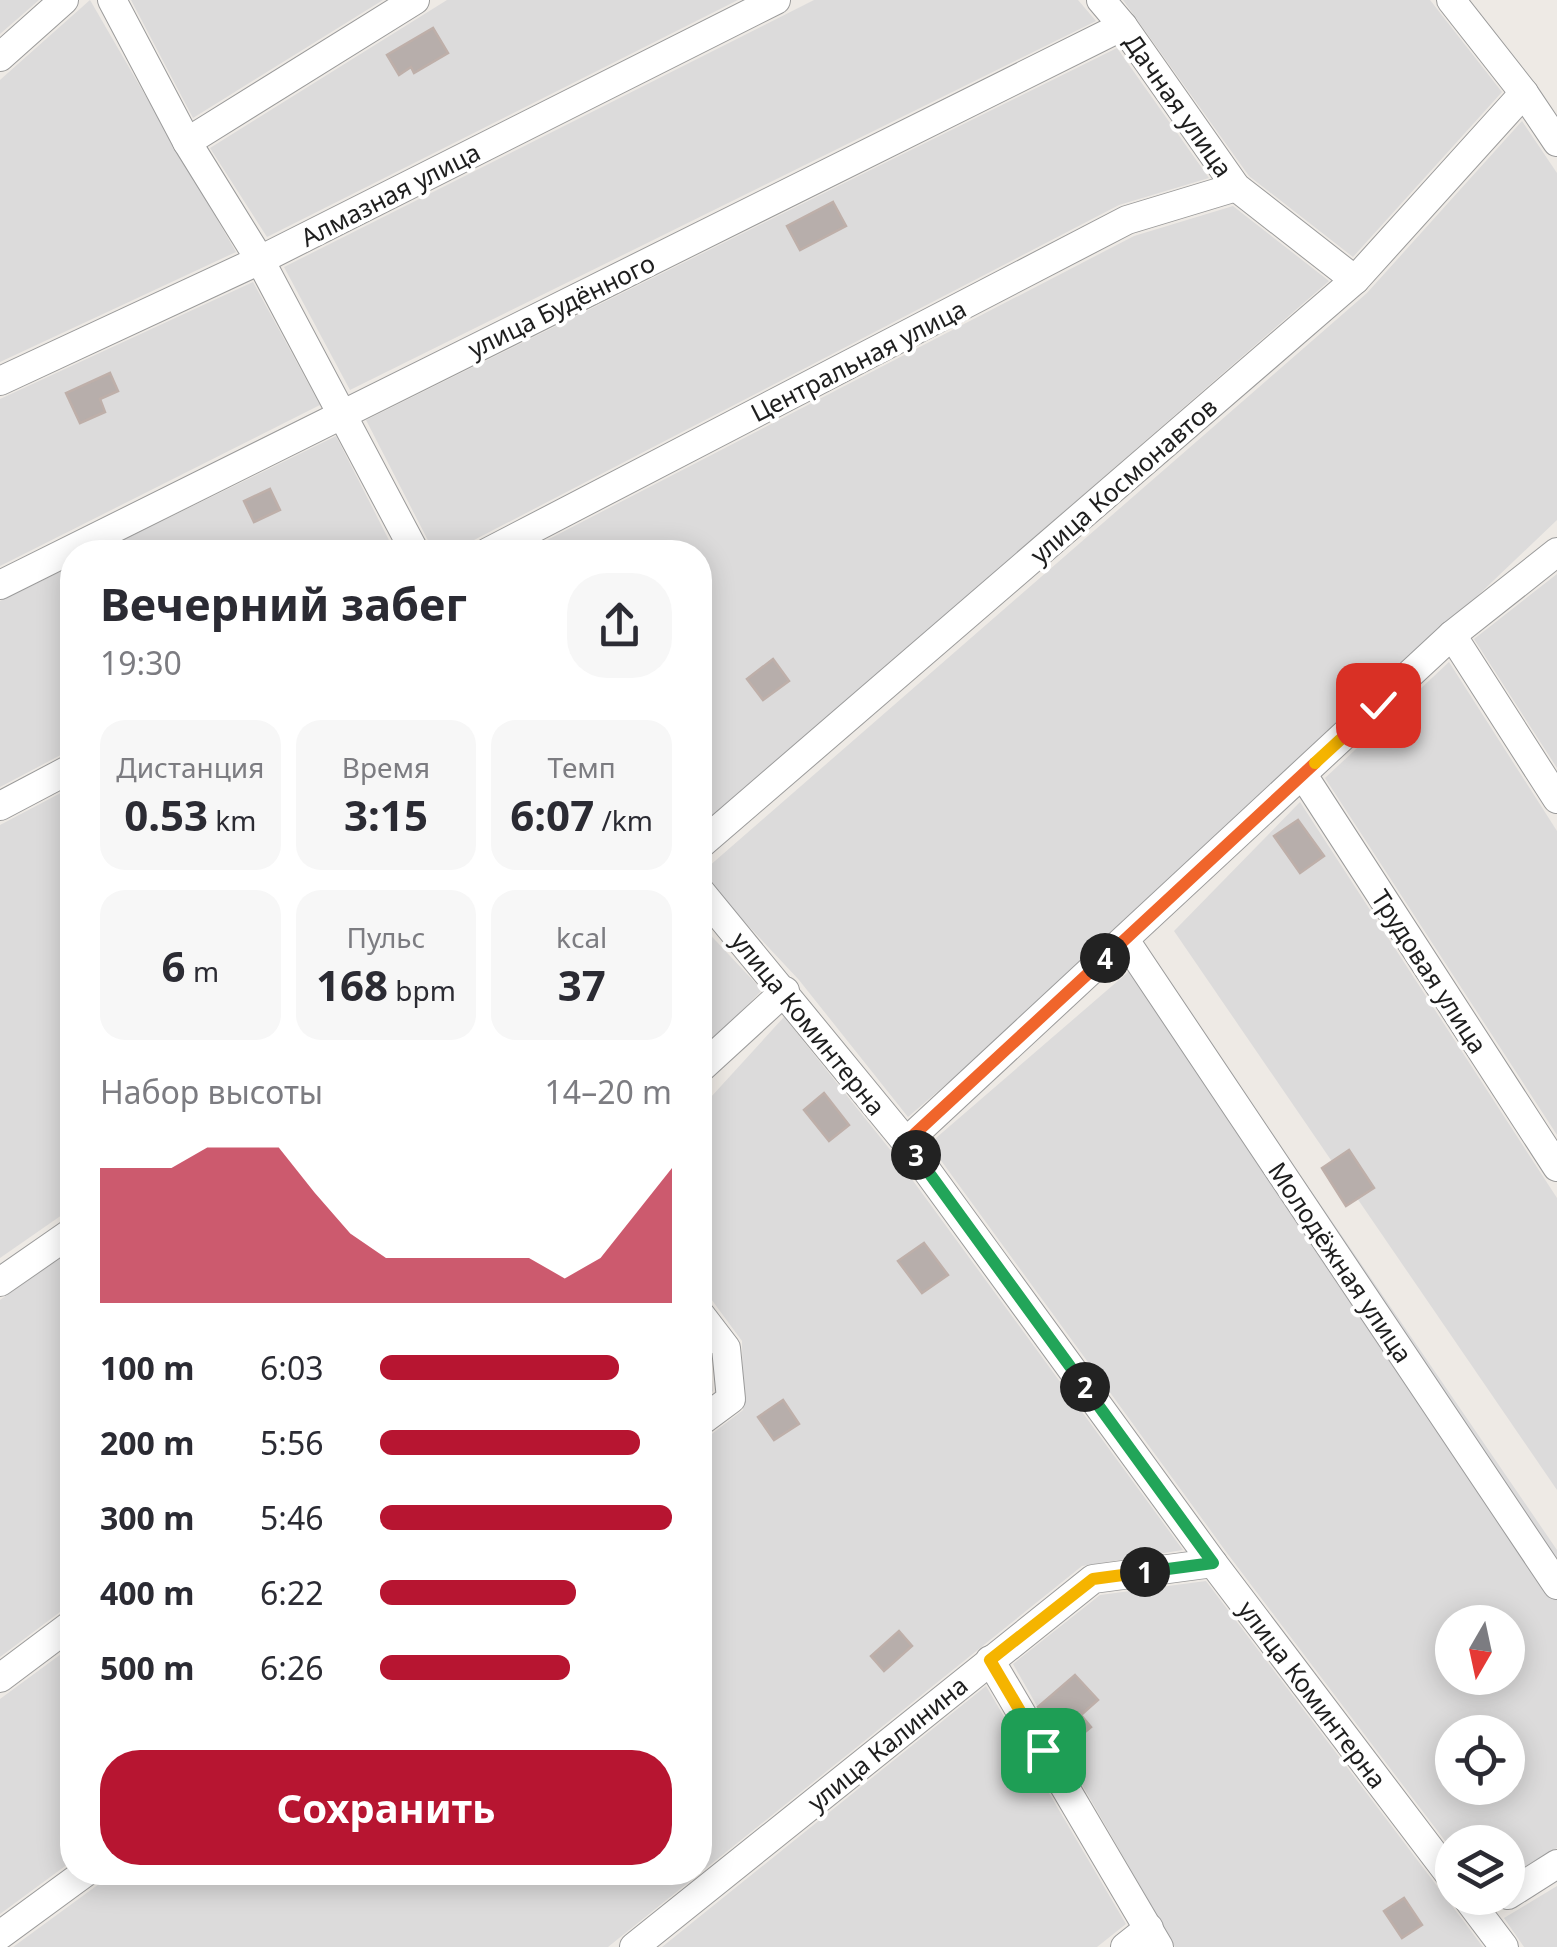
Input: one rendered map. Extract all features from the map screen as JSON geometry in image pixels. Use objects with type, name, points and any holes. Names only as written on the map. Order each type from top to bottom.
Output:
[{"type":"street","points":[[0,57],[64,0]]},
{"type":"street","points":[[112,0],[187,142],[260,260],[409,540]]},
{"type":"street","points":[[187,142],[415,0]]},
{"type":"street","name":"Алмазная улица","points":[[0,381],[260,260],[776,0]]},
{"type":"street","name":"Дачная улица","points":[[1101,0],[1236,188],[1355,280]]},
{"type":"street","points":[[1452,0],[1557,142]]},
{"type":"street","name":"улица Будённого","points":[[90,540],[1123,26]]},
{"type":"street","name":"улица Космонавтов","points":[[712,836],[1355,280],[1524,93]]},
{"type":"street","name":"Центральная улица","points":[[511,540],[1127,220],[1236,188]]},
{"type":"street","points":[[906,1142],[1452,635],[1557,552]]},
{"type":"street","name":"улица Будённого","points":[[0,585],[60,555]]},
{"type":"street","points":[[1452,635],[1557,800]]},
{"type":"street","points":[[0,806],[60,774]]},
{"type":"street","name":"Трудовая улица","points":[[1303,775],[1557,1167]]},
{"type":"street","name":"улица Коминтерна","points":[[712,905],[906,1142],[1213,1563],[1435,1856]]},
{"type":"street","name":"Молодёжная улица","points":[[1125,940],[1557,1585]]},
{"type":"street","points":[[712,1058],[785,991]]},
{"type":"street","points":[[0,1282],[60,1240]]},
{"type":"street","points":[[712,1330],[726,1348],[731,1399],[712,1413]]},
{"type":"street","name":"улица Калинина","points":[[712,1884],[1093,1579],[1213,1563]]},
{"type":"street","points":[[0,1678],[60,1633]]},
{"type":"street","points":[[990,1660],[1154,1938],[1125,1947]]},
{"type":"street","points":[[1525,1884],[1557,1864]]},
{"type":"street","points":[[0,1935],[68,1885]]},
{"type":"street","name":"улица Калинина","points":[[634,1947],[711,1885]]},
{"type":"street","points":[[1480,1915],[1504,1947]]},
{"type":"shaded area","points":[[0,0],[39,0],[0,34]]},
{"type":"shaded area","points":[[90,0],[236,252],[0,362],[0,80]]},
{"type":"shaded area","points":[[131,0],[383,0],[193,118]]},
{"type":"shaded area","points":[[447,0],[738,0],[267,237],[210,148]]},
{"type":"shaded area","points":[[814,0],[1078,0],[1096,21],[350,390],[284,267]]},
{"type":"shaded area","points":[[1123,0],[1430,0],[1502,92],[1353,257],[1249,176]]},
{"type":"shaded area","points":[[1117,48],[1209,178],[1119,205],[474,540],[428,540],[366,420]]},
{"type":"shaded area","points":[[1522,121],[1557,173],[1557,520],[1141,917],[908,1117],[799,980],[712,887],[712,864],[1367,293]]},
{"type":"shaded area","points":[[1233,206],[1329,281],[712,818],[712,540],[547,540],[1134,236]]},
{"type":"shaded area","points":[[253,282],[320,405],[0,566],[0,399]]},
{"type":"shaded area","points":[[336,436],[389,540],[124,540]]},
{"type":"shaded area","points":[[60,572],[60,755],[0,787],[0,601]]},
{"type":"shaded area","points":[[1557,574],[1557,768],[1474,639]]},
{"type":"shaded area","points":[[1449,662],[1557,831],[1557,1135],[1325,778]]},
{"type":"shaded area","points":[[60,793],[60,1216],[0,1258],[0,825]]},
{"type":"shaded area","points":[[1300,802],[1557,1198],[1557,1490],[1174,931]]},
{"type":"shaded area","points":[[712,937],[762,990],[712,1042]]},
{"type":"shaded area","points":[[1149,954],[1557,1550],[1557,1848],[1525,1867],[1525,1825],[1435,1828],[1227,1553],[929,1144]]},
{"type":"shaded area","points":[[784,1017],[892,1152],[1183,1550],[1082,1566],[712,1863],[712,1434],[743,1410],[742,1341],[712,1300],[712,1096]]},
{"type":"shaded area","points":[[60,1258],[60,1612],[0,1657],[0,1300]]},
{"type":"shaded area","points":[[1206,1581],[1435,1884],[1435,1915],[1459,1915],[1483,1947],[1175,1947],[1013,1664],[1100,1595]]},
{"type":"shaded area","points":[[60,1655],[60,1870],[0,1914],[0,1699]]},
{"type":"shaded area","points":[[986,1686],[1126,1924],[1097,1947],[662,1947]]},
{"type":"shaded area","points":[[98,1885],[685,1885],[608,1947],[13,1947]]},
{"type":"shaded area","points":[[1557,1886],[1557,1947],[1524,1947],[1504,1918],[1525,1915],[1525,1905]]},
{"type":"building","points":[[433,28],[448,53],[414,73],[411,67],[399,75],[387,55]]},
{"type":"building","points":[[833,202],[846,226],[800,250],[787,226]]},
{"type":"building","points":[[110,373],[118,391],[100,399],[105,412],[80,423],[66,393]]},
{"type":"building","points":[[270,489],[280,510],[254,522],[244,501]]},
{"type":"building","points":[[773,659],[789,681],[763,700],[747,679]]},
{"type":"building","points":[[1298,820],[1324,856],[1300,873],[1274,836]]},
{"type":"building","points":[[824,1093],[849,1125],[829,1141],[804,1110]]},
{"type":"building","points":[[1349,1150],[1374,1188],[1346,1206],[1322,1168]]},
{"type":"building","points":[[924,1243],[948,1275],[922,1293],[898,1261]]},
{"type":"building","points":[[783,1400],[799,1424],[774,1440],[758,1417]]},
{"type":"building","points":[[899,1631],[912,1646],[884,1671],[871,1656]]},
{"type":"building","points":[[1075,1675],[1098,1700],[1081,1715],[1091,1727],[1068,1746],[1038,1707]]},
{"type":"building","points":[[1404,1898],[1422,1925],[1402,1938],[1384,1911]]},
{"type":"route","points":[[1043,1750],[990,1660],[1093,1579],[1213,1563],[906,1142],[1378,705]]}]
